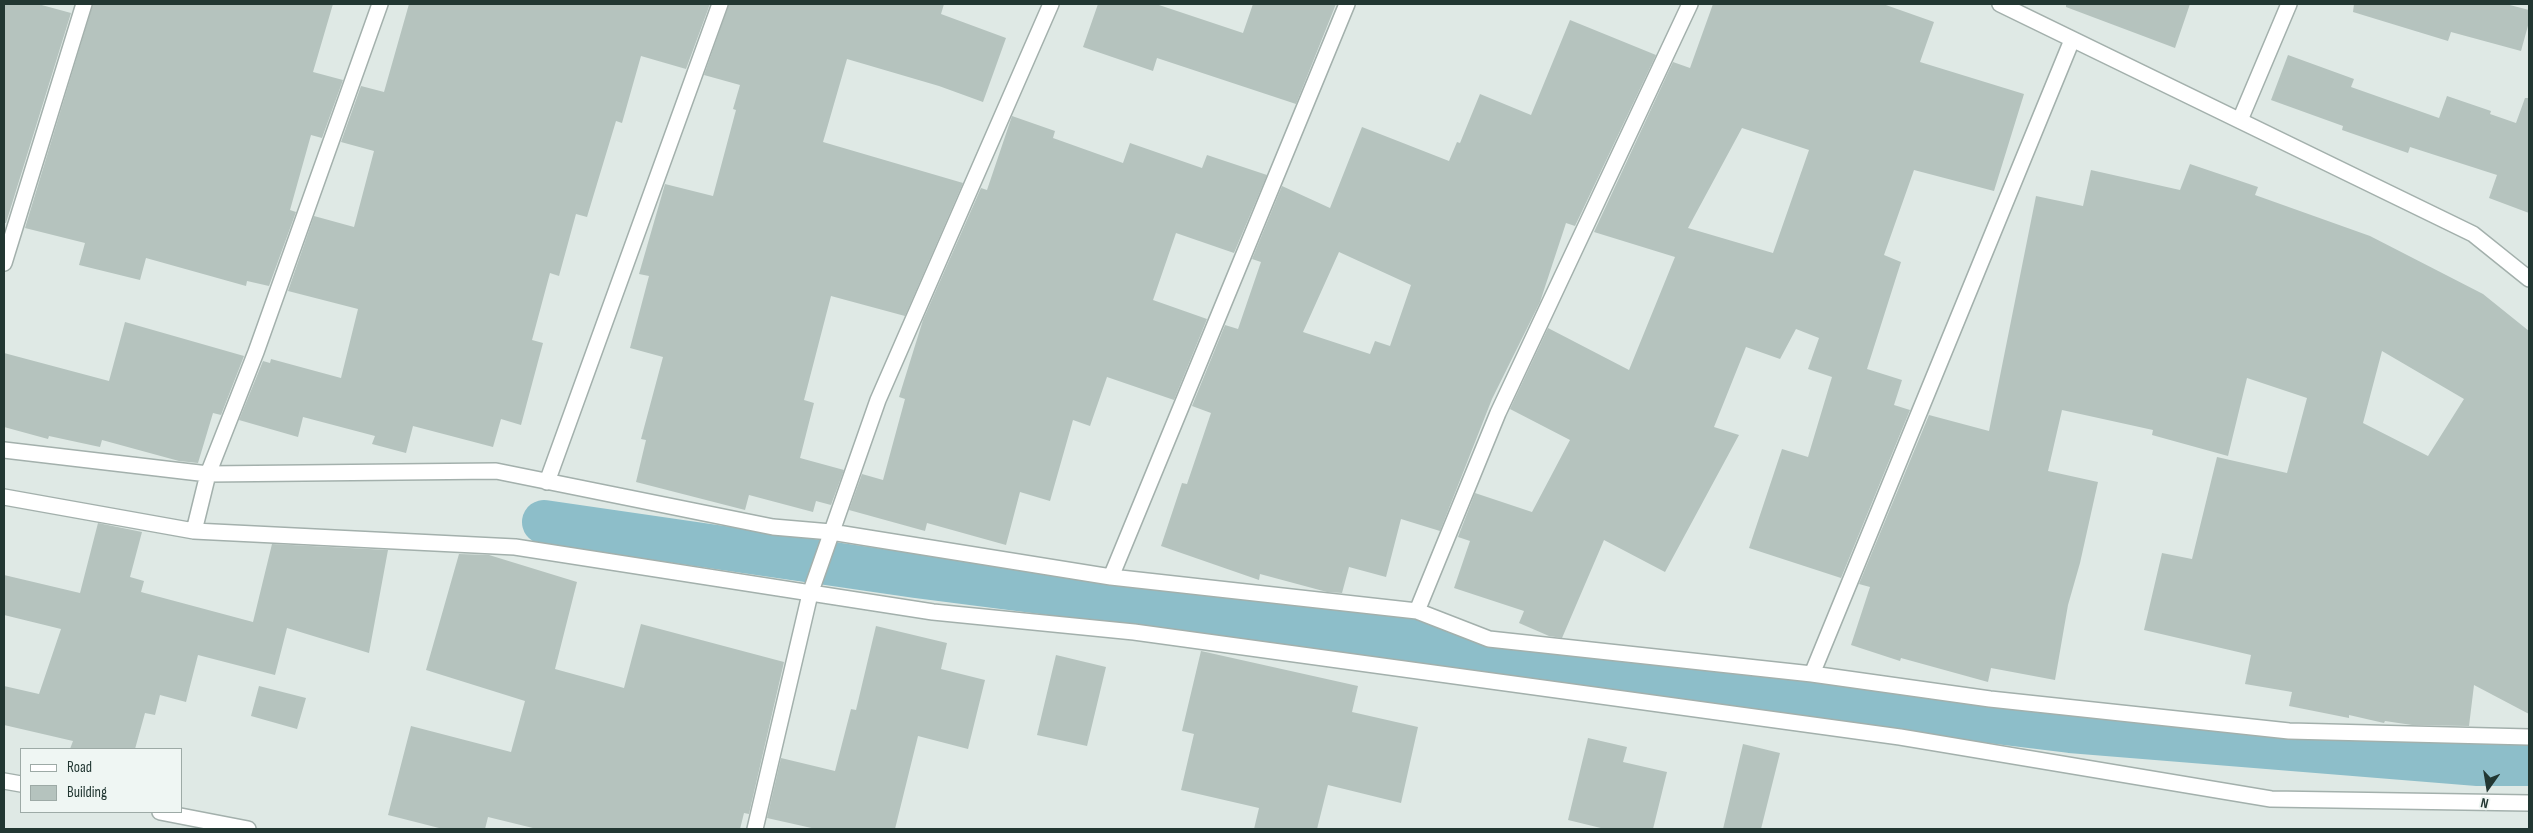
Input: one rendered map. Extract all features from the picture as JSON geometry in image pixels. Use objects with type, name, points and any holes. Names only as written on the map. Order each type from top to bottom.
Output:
[{"type":"street","points":[[4,262],[84,4]]},
{"type":"street","points":[[194,531],[208,474],[256,352],[380,4]]},
{"type":"street","points":[[547,482],[720,4]]},
{"type":"street","points":[[755,829],[810,594],[878,400],[1051,4]]},
{"type":"street","points":[[1111,577],[1347,4]]},
{"type":"street","points":[[1418,612],[1498,413],[1690,4]]},
{"type":"street","points":[[2000,4],[2473,234],[2529,279]]},
{"type":"street","points":[[2240,120],[2289,4]]},
{"type":"street","points":[[1812,674],[2072,40]]},
{"type":"street","points":[[4,450],[208,474],[496,471],[773,528],[831,532],[1111,577],[1418,612],[1489,639],[1812,674],[1990,698],[2289,731],[2529,737]]},
{"type":"street","points":[[4,497],[194,531],[516,548],[933,612],[1134,632],[1890,736],[2271,799],[2529,803]]},
{"type":"street","points":[[4,781],[20,784]]},
{"type":"street","points":[[165,813],[248,829]]},
{"type":"building","points":[[4,4],[38,4],[71,13],[6,223],[4,223]]},
{"type":"building","points":[[93,4],[333,4],[313,72],[343,80],[322,138],[311,135],[290,210],[296,212],[269,286],[247,281],[246,286],[146,258],[140,280],[79,265],[85,243],[25,228]]},
{"type":"building","points":[[409,4],[710,4],[686,69],[641,56],[622,123],[616,121],[587,217],[576,214],[559,276],[550,273],[532,340],[543,343],[521,425],[501,419],[493,447],[413,426],[406,453],[372,444],[375,436],[303,417],[298,437],[239,420],[263,361],[270,363],[271,359],[341,378],[358,309],[288,291],[314,216],[354,227],[374,151],[341,142],[361,86],[384,92]]},
{"type":"building","points":[[729,4],[944,4],[941,14],[1006,38],[983,102],[939,86],[847,59],[823,142],[963,183],[905,316],[831,296],[804,400],[814,403],[800,458],[844,470],[831,505],[816,501],[813,512],[749,495],[745,510],[636,482],[646,440],[641,439],[663,357],[630,348],[649,276],[639,274],[665,184],[713,196],[736,110],[733,109],[740,85],[704,75]]},
{"type":"building","points":[[1098,4],[1156,4],[1243,33],[1253,4],[1336,4],[1296,104],[1157,58],[1153,71],[1083,47]]},
{"type":"building","points":[[1713,4],[1883,4],[1934,22],[1920,62],[2024,94],[1994,191],[1914,170],[1884,255],[1901,262],[1867,369],[1902,380],[1894,405],[1910,410],[1841,578],[1749,548],[1782,449],[1808,457],[1832,377],[1808,369],[1819,338],[1796,329],[1780,359],[1746,347],[1714,427],[1739,435],[1665,572],[1604,540],[1562,638],[1549,636],[1519,623],[1524,611],[1454,588],[1470,541],[1458,537],[1475,493],[1532,512],[1570,440],[1510,409],[1548,328],[1629,370],[1675,257],[1594,232],[1673,62],[1690,68]],"holes":[[[1742,128],[1809,150],[1773,253],[1688,228]]]},
{"type":"building","points":[[2066,4],[2190,4],[2175,48],[2066,7]]},
{"type":"building","points":[[2354,4],[2506,4],[2529,10],[2529,22],[2521,51],[2451,32],[2448,41],[2353,12]]},
{"type":"building","points":[[1570,20],[1656,55],[1575,226],[1566,223],[1540,302],[1492,399],[1440,531],[1401,519],[1386,577],[1349,567],[1342,593],[1327,592],[1260,574],[1259,580],[1161,546],[1182,483],[1187,484],[1211,413],[1192,406],[1225,325],[1238,329],[1261,262],[1252,259],[1282,186],[1330,208],[1362,127],[1449,161],[1457,142],[1460,143],[1480,94],[1531,115]],"holes":[[[1339,252],[1411,285],[1390,346],[1375,341],[1370,354],[1303,332]]]},
{"type":"building","points":[[2288,55],[2354,79],[2351,87],[2439,118],[2447,96],[2491,111],[2490,114],[2516,123],[2525,98],[2529,98],[2529,213],[2489,198],[2497,175],[2410,147],[2408,153],[2342,130],[2343,126],[2271,100]]},
{"type":"building","points":[[1012,116],[1055,131],[1053,138],[1123,163],[1130,143],[1202,168],[1207,155],[1267,175],[1234,253],[1176,233],[1153,300],[1207,319],[1174,400],[1107,377],[1090,426],[1073,420],[1050,501],[1020,492],[1006,545],[927,523],[925,531],[849,510],[862,474],[883,480],[905,399],[899,397],[923,320],[981,188],[987,190]]},
{"type":"building","points":[[2190,164],[2258,187],[2255,195],[2370,236],[2483,294],[2529,331],[2529,714],[2474,685],[2469,726],[2412,725],[2385,721],[2384,723],[2349,715],[2349,718],[2289,706],[2292,692],[2245,684],[2251,655],[2144,630],[2162,553],[2192,559],[2217,457],[2287,473],[2307,398],[2247,378],[2228,456],[2152,435],[2153,430],[2062,410],[2048,471],[2098,482],[2080,563],[2068,605],[2055,680],[1991,668],[1988,682],[1901,658],[1900,661],[1851,645],[1870,587],[1859,584],[1929,415],[1989,431],[2036,196],[2083,206],[2091,170],[2180,190]],"holes":[[[2382,351],[2464,399],[2428,456],[2363,423]]]},
{"type":"building","points":[[125,322],[244,356],[221,415],[213,413],[198,463],[179,461],[102,440],[100,447],[49,436],[48,439],[4,427],[4,353],[109,381]]},
{"type":"building","points":[[98,523],[142,532],[130,577],[144,581],[141,592],[253,622],[272,544],[388,550],[369,653],[287,628],[275,675],[198,655],[186,702],[160,695],[155,715],[145,713],[135,748],[70,748],[73,741],[4,725],[4,686],[39,694],[61,629],[4,615],[4,575],[80,593]]},
{"type":"building","points":[[459,554],[489,555],[577,582],[555,669],[624,688],[641,624],[784,662],[749,814],[744,813],[740,829],[537,829],[488,817],[485,829],[443,829],[388,815],[411,726],[511,752],[525,701],[426,670]]},
{"type":"building","points":[[876,626],[947,643],[941,669],[985,680],[968,749],[918,736],[895,829],[816,829],[767,818],[781,758],[835,771],[851,709],[856,710]]},
{"type":"building","points":[[1201,651],[1358,686],[1352,712],[1418,727],[1401,803],[1328,785],[1317,829],[1254,829],[1259,808],[1181,790],[1194,734],[1182,731]]},
{"type":"building","points":[[1056,655],[1106,667],[1087,746],[1037,735]]},
{"type":"building","points":[[259,686],[306,698],[297,729],[251,716]]},
{"type":"building","points":[[1588,738],[1627,747],[1623,762],[1667,772],[1653,829],[1605,829],[1568,820]]},
{"type":"building","points":[[1743,744],[1780,753],[1761,829],[1723,829]]},
{"type":"waterway","points":[[544,522],[916,576],[1400,638],[1645,679],[2070,731],[2478,764],[2529,764]]}]
